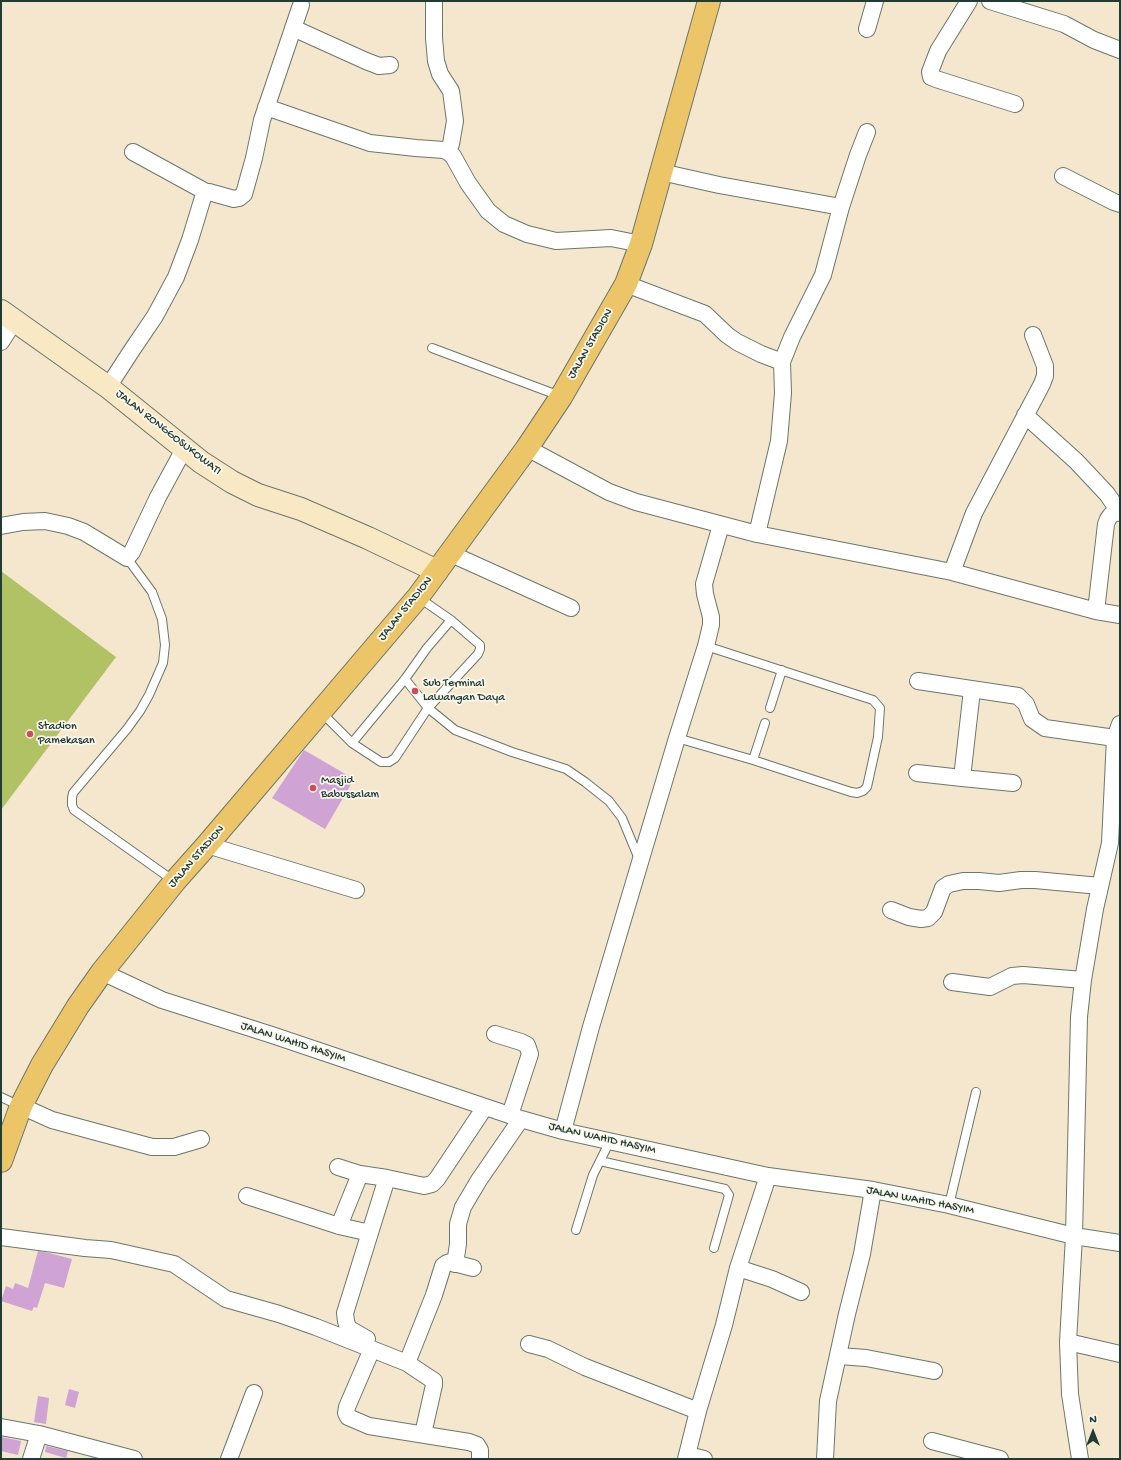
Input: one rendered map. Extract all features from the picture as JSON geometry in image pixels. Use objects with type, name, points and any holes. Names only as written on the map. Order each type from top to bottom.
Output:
[{"type":"main road","name":"JALAN STADION","points":[[1,1161],[21,1106],[42,1065],[78,1006],[102,972],[175,881],[418,597],[527,448],[561,396],[626,284],[641,244],[709,1]]},
{"type":"main road","name":"JALAN RONGGOSUKOWATI","points":[[8,315],[108,387],[201,462],[232,482],[258,495],[301,509],[443,562]]},
{"type":"street","points":[[434,1],[434,38],[436,61],[440,74],[451,91],[455,121],[448,152]]},
{"type":"street","points":[[867,29],[875,1]]},
{"type":"street","points":[[969,1],[938,50],[930,72],[931,77],[1015,104]]},
{"type":"street","points":[[990,1],[1064,24],[1094,40],[1120,50]]},
{"type":"street","points":[[133,152],[206,192],[234,199],[239,198],[244,194],[254,158],[262,120],[301,4]]},
{"type":"street","points":[[293,28],[379,66],[390,65]]},
{"type":"street","points":[[266,107],[370,143],[409,148],[444,150],[453,156],[468,183],[488,211],[504,224],[527,234],[556,241],[611,238],[641,244]]},
{"type":"street","points":[[757,534],[779,441],[783,393],[782,362],[823,275],[841,207],[867,132]]},
{"type":"street","points":[[661,172],[719,185],[841,207]]},
{"type":"street","points":[[1063,176],[1120,204]]},
{"type":"street","points":[[108,387],[155,316],[176,277],[190,240],[202,197],[206,192]]},
{"type":"street","points":[[626,284],[705,314],[727,335],[737,342],[782,362]]},
{"type":"street","points":[[1,342],[8,315]]},
{"type":"street","points":[[952,572],[974,513],[1045,376],[1045,366],[1033,335]]},
{"type":"street","points":[[1025,415],[1071,456],[1107,494],[1120,512],[1111,515],[1106,524],[1096,611]]},
{"type":"street","points":[[527,448],[609,492],[636,502],[757,534],[952,572],[1096,611],[1120,615]]},
{"type":"street","points":[[1,526],[23,522],[45,521],[68,526],[84,532],[127,558],[132,552],[158,497],[184,449]]},
{"type":"street","points":[[562,1131],[591,1027],[706,646],[711,625],[711,617],[704,584],[721,525]]},
{"type":"street","points":[[443,562],[571,608]]},
{"type":"street","points":[[918,681],[1018,696],[1026,704],[1032,720],[1045,728],[1118,731],[1110,843],[1095,908],[1083,980],[1079,1017],[1074,1236],[1068,1342],[1070,1387],[1080,1459]]},
{"type":"street","points":[[962,778],[972,690]]},
{"type":"street","points":[[917,773],[1013,783]]},
{"type":"street","points":[[207,845],[356,890]]},
{"type":"street","points":[[891,910],[908,917],[921,919],[928,918],[934,912],[943,888],[949,884],[963,881],[979,880],[999,883],[1035,880],[1100,886]]},
{"type":"street","name":"JALAN WAHID HASYIM","points":[[102,972],[162,1000],[515,1117],[562,1131],[768,1176],[873,1190],[949,1205],[1074,1236],[1120,1243]]},
{"type":"street","points":[[952,982],[990,987],[1012,976],[1023,975],[1083,980]]},
{"type":"street","points":[[455,1264],[459,1219],[463,1207],[515,1117],[530,1054],[527,1046],[521,1042],[495,1034]]},
{"type":"street","points":[[21,1106],[69,1126],[152,1147],[174,1147],[201,1139]]},
{"type":"street","points":[[338,1167],[360,1174],[424,1186],[432,1184],[438,1179],[485,1107]]},
{"type":"street","points":[[339,1226],[360,1174]]},
{"type":"street","points":[[704,1459],[687,1457],[698,1411],[724,1326],[738,1268],[768,1176]]},
{"type":"street","points":[[387,1178],[345,1313],[346,1321],[348,1328],[404,1357],[434,1381],[423,1434]]},
{"type":"street","points":[[825,1459],[828,1401],[839,1356],[846,1314],[862,1254],[873,1190]]},
{"type":"street","points":[[247,1196],[339,1226],[370,1233]]},
{"type":"street","points":[[1,1238],[111,1250],[174,1264],[226,1299],[309,1324],[372,1349],[404,1357]]},
{"type":"street","points":[[404,1357],[434,1295],[443,1266],[447,1263],[473,1268]]},
{"type":"street","points":[[738,1268],[772,1279],[801,1292]]},
{"type":"street","points":[[1068,1342],[1120,1354]]},
{"type":"street","points":[[529,1344],[548,1349],[585,1367],[698,1411]]},
{"type":"street","points":[[372,1349],[347,1407],[346,1413],[348,1418],[369,1426],[399,1432],[423,1434],[469,1442],[477,1445],[480,1450],[480,1459]]},
{"type":"street","points":[[839,1356],[866,1358],[934,1371]]},
{"type":"street","points":[[228,1459],[254,1393]]},
{"type":"street","points":[[1,1427],[39,1434],[134,1459]]},
{"type":"street","points":[[31,1459],[39,1434]]},
{"type":"street","points":[[932,1441],[1000,1459]]},
{"type":"lane","points":[[432,348],[561,396]]},
{"type":"lane","points":[[127,558],[152,592],[162,619],[165,645],[163,664],[140,711],[74,793],[72,805],[74,810],[175,881]]},
{"type":"lane","points":[[321,711],[352,743],[381,762],[389,762],[395,758],[428,708],[478,654],[480,649],[480,645],[451,620],[418,597]]},
{"type":"lane","points":[[352,743],[451,620]]},
{"type":"lane","points":[[677,738],[857,793],[863,791],[867,787],[878,737],[880,708],[873,700],[706,646]]},
{"type":"lane","points":[[770,708],[782,670]]},
{"type":"lane","points":[[405,679],[428,708],[455,730],[512,752],[566,769],[585,782],[609,801],[622,818],[640,862]]},
{"type":"lane","points":[[753,760],[765,723]]},
{"type":"lane","points":[[949,1205],[976,1092]]},
{"type":"lane","points":[[1,1097],[21,1106]]},
{"type":"lane","points":[[576,1230],[593,1175],[610,1141]]},
{"type":"lane","points":[[600,1161],[725,1189],[729,1195],[714,1248]]},
{"type":"green space","name":"Stadion Pamekasan","points":[[1,571],[116,657],[1,810]]},
{"type":"building","name":"Masjid Babussalam","points":[[304,750],[354,779],[325,829],[272,798]]},
{"type":"building","points":[[38,1251],[72,1259],[64,1288],[45,1283],[37,1308],[34,1307],[32,1311],[1,1301],[6,1286],[13,1289],[15,1283],[28,1288]]},
{"type":"building","points":[[69,1389],[79,1392],[75,1408],[65,1405]]},
{"type":"building","points":[[38,1396],[49,1398],[46,1424],[34,1422]]},
{"type":"building","points":[[1,1437],[21,1441],[18,1455],[1,1451]]},
{"type":"building","points":[[46,1446],[68,1451],[66,1458],[45,1452]]},
{"type":"place","name":"Sub Terminal Lawangan Daya","points":[[415,691]]},
{"type":"place","name":"Stadion Pamekasan","points":[[30,734]]},
{"type":"place","name":"Masjid Babussalam","points":[[313,788]]}]
